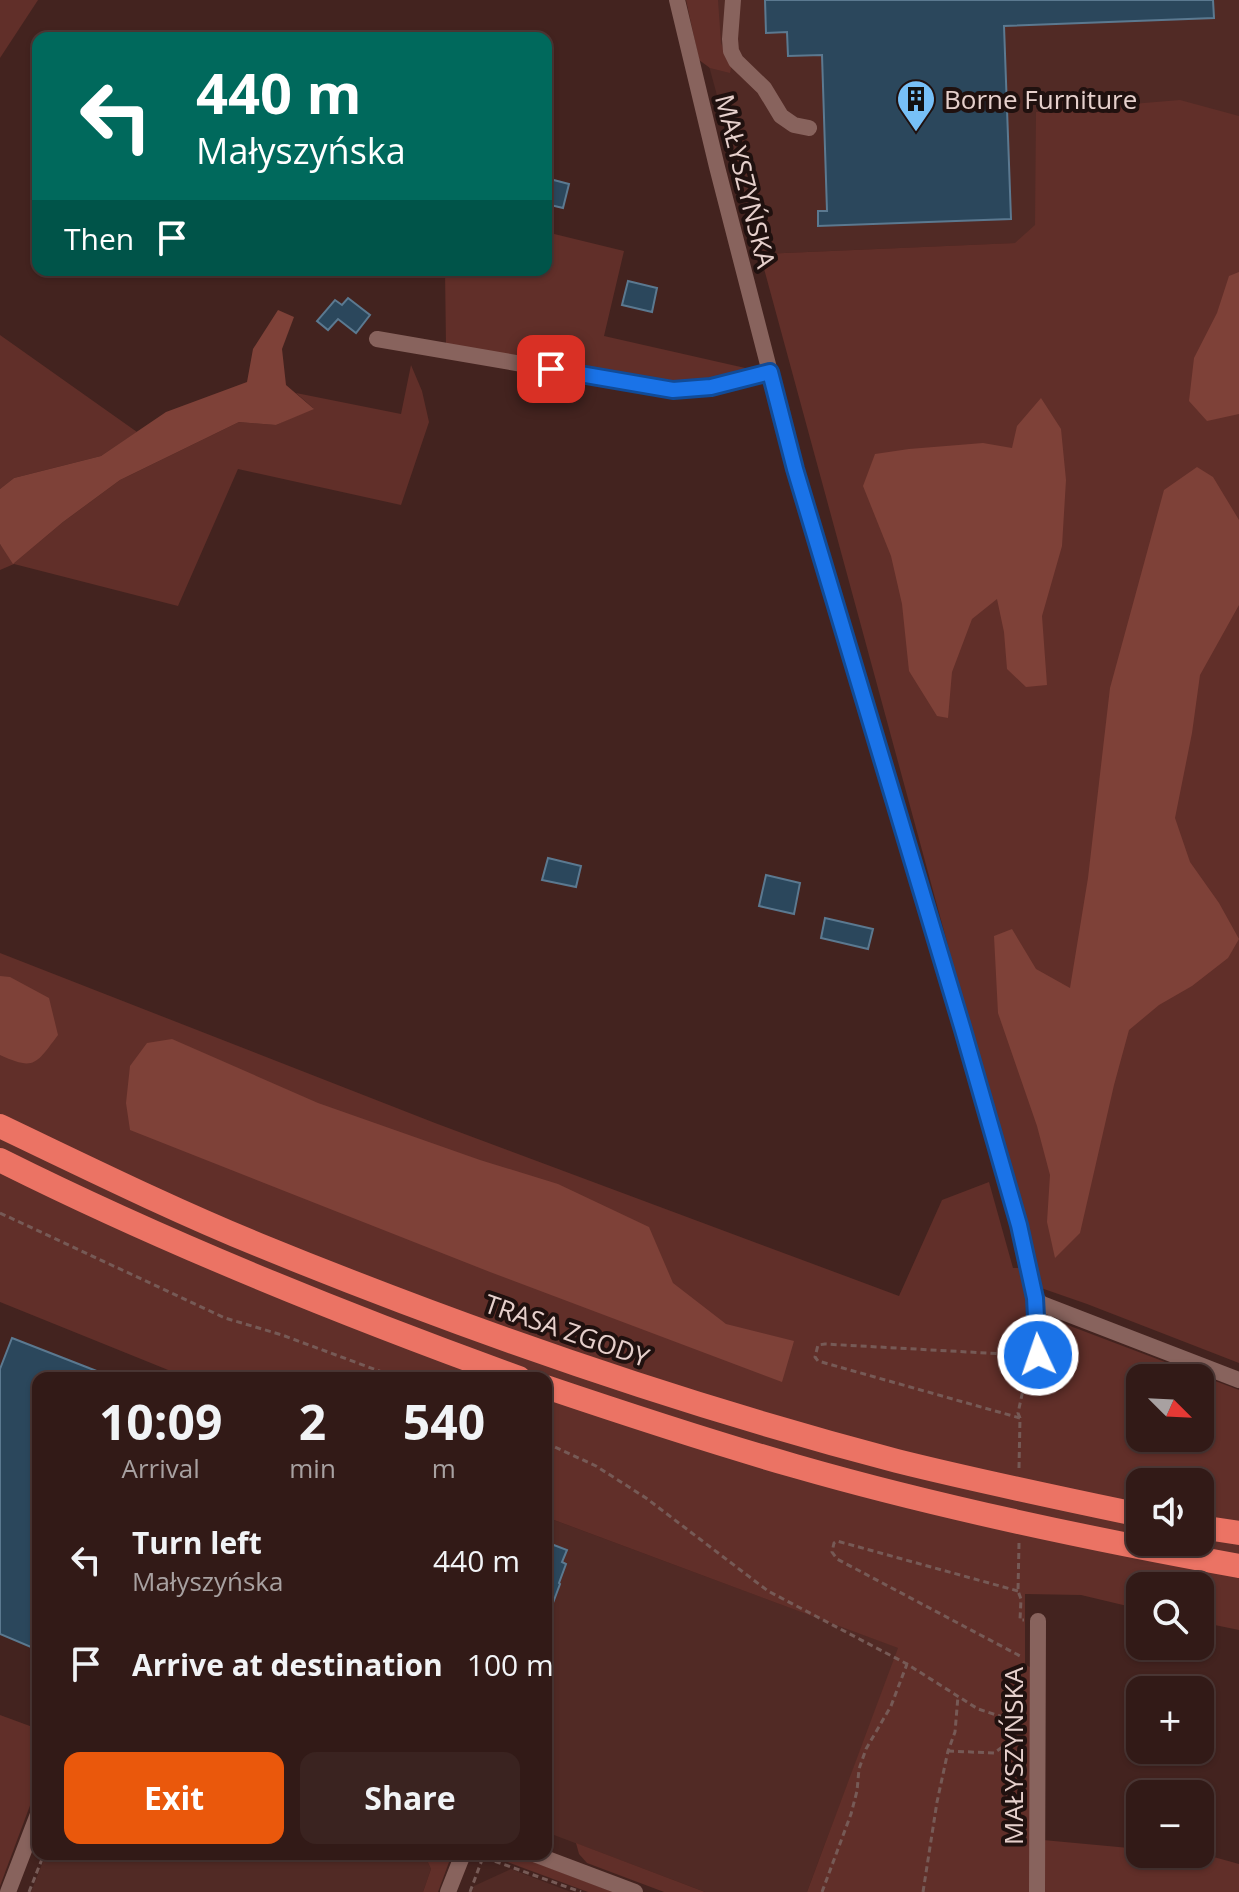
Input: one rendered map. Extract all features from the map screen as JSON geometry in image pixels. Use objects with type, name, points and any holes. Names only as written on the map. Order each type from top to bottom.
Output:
[{"type":"highway","name":"TRASA ZGODY","points":[[0,1126],[135,1191],[258,1244],[548,1355],[697,1403],[895,1460],[999,1486],[1126,1512]]},
{"type":"highway","points":[[0,1160],[122,1219],[244,1272],[402,1336],[502,1372]]},
{"type":"highway","points":[[552,1389],[689,1435],[886,1491],[1008,1520],[1239,1566]]},
{"type":"highway","points":[[1214,1529],[1239,1533]]},
{"type":"street","name":"MAŁYSZYŃSKA","points":[[677,0],[795,469],[1019,1225],[1035,1298],[1032,1355]]},
{"type":"street","points":[[733,0],[730,39],[736,61],[764,88],[781,116],[794,125],[809,128]]},
{"type":"street","points":[[377,339],[673,390],[711,387],[770,372]]},
{"type":"street","points":[[1035,1298],[1042,1304],[1239,1380]]},
{"type":"street","name":"MAŁYSZYŃSKA","points":[[1033,1621],[1038,1717],[1037,1892]]},
{"type":"street","points":[[8,1892],[32,1830]]},
{"type":"street","points":[[448,1892],[461,1860]]},
{"type":"street","points":[[550,1860],[635,1892]]},
{"type":"path","points":[[0,1213],[225,1318],[282,1335],[382,1372]]},
{"type":"path","points":[[825,1344],[1032,1355],[1034,1393],[1023,1390],[1018,1413],[1020,1418],[818,1361],[815,1350],[818,1345],[825,1344]]},
{"type":"path","points":[[552,1446],[596,1466],[646,1498],[768,1591],[907,1664],[978,1709],[1006,1718],[1038,1717]]},
{"type":"path","points":[[1018,1591],[837,1541],[834,1543],[832,1552],[837,1559],[1026,1659]]},
{"type":"path","points":[[1018,1584],[1020,1620],[1033,1621]]},
{"type":"path","points":[[822,1892],[851,1814],[866,1749],[891,1706],[907,1664]]},
{"type":"path","points":[[923,1892],[937,1802],[955,1732],[958,1696]]},
{"type":"path","points":[[948,1751],[994,1753],[1001,1748],[1037,1759]]},
{"type":"path","points":[[29,1892],[42,1860]]},
{"type":"path","points":[[470,1892],[482,1860]]},
{"type":"path","points":[[491,1860],[581,1892]]},
{"type":"shaded area","points":[[0,0],[38,0],[0,58]]},
{"type":"shaded area","points":[[686,0],[718,0],[721,43],[730,73],[710,68],[699,60]]},
{"type":"shaded area","name":"Borne Furniture","points":[[707,0],[1239,0],[1239,184],[1229,234],[760,254],[693,7]]},
{"type":"shaded area","points":[[1180,100],[1239,116],[1239,1363],[1041,1288],[760,254],[1015,243],[1035,225],[1036,112]]},
{"type":"shaded area","points":[[552,233],[624,251],[604,336],[754,370],[742,376],[668,387],[446,346],[445,276],[552,276]]},
{"type":"shaded area","points":[[1239,272],[1239,414],[1207,421],[1189,401],[1194,358],[1217,313],[1229,276]]},
{"type":"shaded area","points":[[278,310],[294,317],[282,349],[286,385],[314,409],[276,425],[239,422],[120,480],[13,564],[0,544],[0,489],[14,478],[101,456],[166,412],[247,382],[253,349]]},
{"type":"shaded area","points":[[0,335],[137,432],[101,456],[14,478],[0,489]]},
{"type":"shaded area","points":[[411,365],[422,391],[429,422],[401,505],[238,469],[178,606],[14,564],[0,570],[0,544],[14,563],[120,480],[239,422],[276,425],[313,408],[296,393],[401,414]]},
{"type":"shaded area","points":[[1041,398],[1061,429],[1066,480],[1062,546],[1042,616],[1047,685],[1026,687],[1007,669],[997,599],[972,619],[952,672],[948,718],[937,716],[909,671],[902,604],[891,556],[863,486],[875,454],[983,443],[1012,448],[1017,426]]},
{"type":"shaded area","points":[[1197,467],[1213,477],[1239,520],[1239,605],[1200,675],[1175,818],[1190,862],[1219,903],[1239,939],[1228,958],[1192,986],[1159,1005],[1129,1030],[1080,1233],[1055,1258],[1047,1222],[1050,1175],[1037,1126],[998,1013],[994,936],[1012,929],[1036,969],[1070,988],[1088,878],[1110,688],[1164,490]]},
{"type":"shaded area","points":[[0,953],[435,1123],[899,1296],[942,1200],[989,1182],[1013,1268],[1021,1268],[1028,1304],[1049,1318],[1170,1364],[1126,1364],[1126,1452],[1214,1452],[1214,1381],[1239,1390],[1239,1630],[1214,1625],[1214,1572],[1126,1572],[1126,1606],[1081,1595],[1025,1594],[1025,1664],[1031,1668],[1031,1892],[807,1892],[898,1648],[552,1519],[552,1372],[173,1372],[0,1302]]},
{"type":"shaded area","points":[[0,976],[10,977],[49,998],[58,1035],[34,1062],[21,1063],[0,1055]]},
{"type":"shaded area","points":[[172,1039],[318,1103],[558,1184],[649,1227],[673,1283],[726,1324],[794,1341],[782,1382],[490,1272],[130,1130],[126,1103],[130,1066],[147,1043]]},
{"type":"shaded area","points":[[552,1519],[899,1648],[807,1892],[705,1892],[552,1834]]},
{"type":"shaded area","points":[[0,1715],[32,1727],[32,1800],[0,1886]]},
{"type":"shaded area","points":[[1043,1840],[1126,1848],[1126,1868],[1214,1868],[1214,1857],[1239,1864],[1239,1892],[1042,1892]]},
{"type":"shaded area","points":[[576,1843],[705,1892],[664,1892],[587,1863],[579,1854]]},
{"type":"shaded area","points":[[44,1860],[427,1860],[431,1869],[423,1892],[31,1892]]},
{"type":"shaded area","points":[[427,1860],[450,1860],[438,1892],[423,1892],[431,1869]]},
{"type":"shaded area","points":[[502,1860],[528,1860],[613,1892],[588,1892]]},
{"type":"shaded area","points":[[511,1869],[571,1892],[472,1892],[474,1886]]},
{"type":"building","name":"Borne Furniture","points":[[765,0],[1213,0],[1214,18],[1004,26],[1011,219],[818,226],[818,211],[827,211],[822,55],[788,56],[787,32],[766,33]]},
{"type":"building","points":[[552,180],[569,184],[563,208],[552,205]]},
{"type":"building","points":[[628,281],[657,288],[652,312],[622,305]]},
{"type":"building","points":[[348,298],[370,315],[356,333],[338,319],[328,330],[317,321],[335,300],[342,305]]},
{"type":"building","points":[[548,858],[581,866],[576,887],[542,880]]},
{"type":"building","points":[[766,875],[800,883],[794,914],[759,906]]},
{"type":"building","points":[[825,918],[873,929],[868,949],[821,938]]},
{"type":"building","points":[[12,1338],[99,1372],[32,1372],[32,1647],[0,1634],[0,1369]]},
{"type":"building","points":[[552,1544],[567,1550],[562,1562],[566,1564],[552,1606]]},
{"type":"place","name":"Borne Furniture","points":[[916,133]]},
{"type":"route","points":[[551,369],[673,390],[711,387],[770,372],[795,469],[1019,1225],[1035,1298],[1038,1355]]}]
